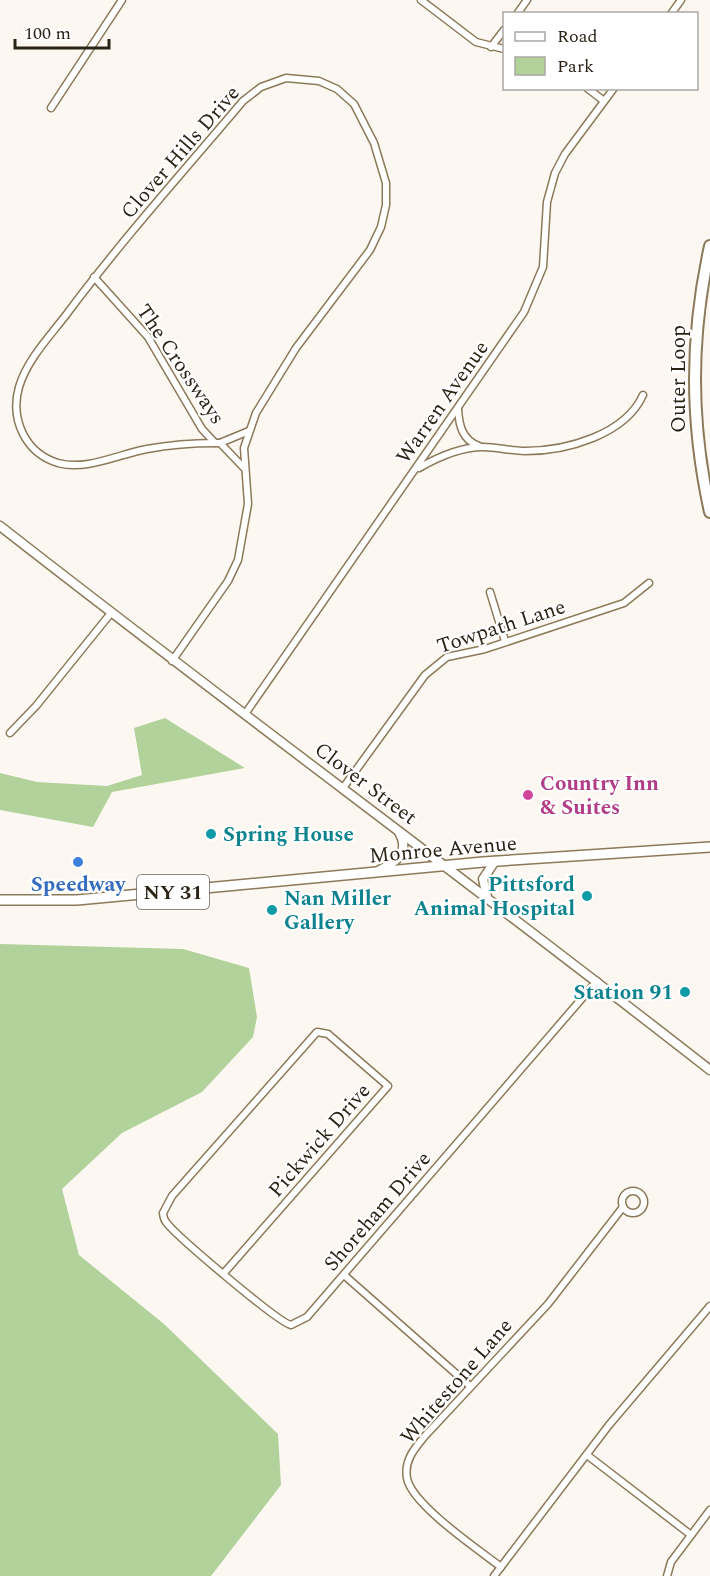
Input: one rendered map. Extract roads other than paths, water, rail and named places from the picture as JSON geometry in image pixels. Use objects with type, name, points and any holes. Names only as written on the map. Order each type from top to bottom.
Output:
[{"type":"highway","name":"Outer Loop","points":[[710,246],[701,285],[694,359],[696,436],[710,512]]},
{"type":"main road","name":"Clover Street","points":[[0,526],[172,661],[488,898],[710,1070]]},
{"type":"main road","points":[[375,873],[398,860],[402,854],[404,843],[397,829]]},
{"type":"main road","name":"Monroe Avenue","points":[[0,900],[77,900],[495,861],[710,847]]},
{"type":"main road","points":[[488,898],[484,892],[483,879],[495,861]]},
{"type":"street","points":[[51,108],[122,0]]},
{"type":"street","points":[[421,0],[468,37],[503,49]]},
{"type":"street","points":[[492,47],[503,31]]},
{"type":"street","name":"Clover Hills Drive","points":[[172,661],[228,581],[238,560],[248,504],[244,448],[266,393],[296,348],[364,259],[383,221],[387,193],[384,173],[367,128],[346,96],[327,83],[296,78],[270,83],[251,93],[94,278],[39,350],[22,378],[17,396],[17,415],[21,431],[30,445],[51,460],[72,465],[165,446],[217,443],[249,431]]},
{"type":"street","points":[[590,90],[604,101]]},
{"type":"street","name":"Warren Avenue","points":[[245,714],[524,312],[534,292],[545,259],[547,202],[555,173],[565,154],[612,90]]},
{"type":"street","name":"The Crossways","points":[[94,278],[144,332],[202,429],[217,443]]},
{"type":"street","points":[[458,408],[459,423],[469,442],[482,447],[534,451],[579,442],[625,419],[638,407],[643,395]]},
{"type":"street","points":[[217,443],[245,469]]},
{"type":"street","points":[[416,470],[435,458],[482,447]]},
{"type":"street","name":"Towpath Lane","points":[[343,788],[430,668],[447,657],[505,642],[624,603],[650,583]]},
{"type":"street","points":[[490,592],[505,642]]},
{"type":"street","points":[[10,734],[36,706],[111,613]]},
{"type":"street","name":"Shoreham Drive","points":[[163,1214],[169,1226],[276,1318],[291,1325],[307,1317],[597,981]]},
{"type":"street","name":"Pickwick Drive","points":[[163,1214],[172,1196],[317,1032],[322,1031],[328,1034],[388,1086],[224,1273]]},
{"type":"street","name":"Whitestone Lane","points":[[501,1567],[421,1503],[412,1492],[407,1479],[407,1466],[414,1449],[548,1304],[623,1207]]},
{"type":"street","points":[[344,1275],[470,1386]]},
{"type":"street","points":[[494,1576],[587,1455],[710,1306]]},
{"type":"street","points":[[587,1455],[691,1535]]},
{"type":"street","points":[[667,1576],[671,1562],[710,1510]]},
{"type":"place","name":"Country Inn & Suites","points":[[528,795]]},
{"type":"place","name":"Spring House","points":[[211,834]]},
{"type":"place","name":"Speedway","points":[[78,862]]},
{"type":"place","name":"Pittsford Animal Hospital","points":[[587,896]]},
{"type":"place","name":"Nan Miller Gallery","points":[[272,910]]},
{"type":"place","name":"Station 91","points":[[685,992]]}]
